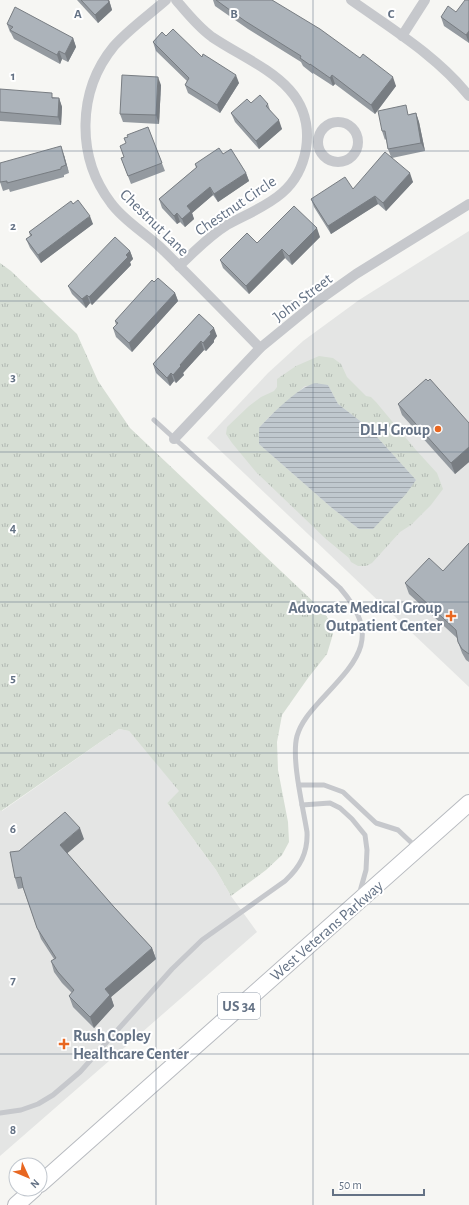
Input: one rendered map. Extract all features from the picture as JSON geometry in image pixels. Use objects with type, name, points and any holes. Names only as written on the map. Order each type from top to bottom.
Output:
[{"type":"main road","name":"West Veterans Parkway","points":[[48,1177],[469,803]]},
{"type":"main road","points":[[16,1205],[25,1197]]},
{"type":"street","name":"Chestnut Lane","points":[[166,0],[127,33],[114,46],[102,64],[89,98],[85,118],[85,134],[88,155],[101,189],[111,204],[158,246],[260,348]]},
{"type":"street","name":"Chestnut Circle","points":[[176,0],[210,35],[269,72],[285,84],[296,97],[301,106],[306,124],[307,141],[300,171],[286,190],[268,203],[214,234],[178,266]]},
{"type":"street","points":[[351,0],[430,57],[450,75],[469,96]]},
{"type":"street","points":[[402,36],[425,0]]},
{"type":"street","points":[[336,122],[342,122],[349,125],[357,134],[358,148],[346,161],[339,162],[328,160],[319,149],[318,142],[321,131],[326,126],[336,122]]},
{"type":"street","points":[[307,141],[318,142]]},
{"type":"street","name":"John Street","points":[[174,439],[260,348],[315,303],[356,274],[469,204]]},
{"type":"lane","points":[[0,1113],[21,1110],[38,1104],[53,1095],[80,1072],[172,969],[202,940],[294,873],[301,863],[307,840],[296,760],[297,736],[302,723],[312,710],[350,669],[358,655],[362,641],[362,627],[358,614],[350,600],[340,588],[154,420]]},
{"type":"lane","points":[[299,784],[324,785],[343,792],[376,823],[398,830],[418,849]]},
{"type":"lane","points":[[302,805],[330,803],[340,808],[352,819],[365,835],[367,850],[366,870],[357,902]]},
{"type":"shaded area","points":[[469,231],[469,687],[207,438],[268,373],[303,341],[359,300]]},
{"type":"shaded area","points":[[315,383],[328,385],[338,404],[368,427],[416,480],[406,494],[373,529],[359,529],[332,508],[259,444],[259,428],[300,390]]},
{"type":"shaded area","name":"Rush Copley Healthcare Center","points":[[119,729],[129,731],[180,791],[167,803],[216,870],[231,896],[257,932],[0,1156],[0,810],[2,811]]},
{"type":"green space","points":[[0,263],[11,271],[77,334],[98,381],[130,428],[320,608],[330,621],[333,634],[327,654],[282,715],[277,742],[278,770],[288,822],[289,842],[282,855],[266,870],[231,896],[216,870],[167,803],[179,791],[129,731],[119,729],[1,811],[0,810]]},
{"type":"green space","points":[[319,356],[333,358],[341,364],[347,377],[366,396],[371,397],[376,402],[437,473],[443,489],[431,505],[411,525],[400,532],[372,563],[366,566],[358,566],[351,562],[349,558],[326,539],[256,472],[226,434],[227,427],[249,406],[261,397],[274,391],[277,387],[277,379],[296,366]],"holes":[[[328,385],[338,404],[368,427],[416,480],[359,529],[332,508],[259,444],[259,428],[270,416],[305,386]]]},
{"type":"building","points":[[81,0],[108,0],[109,2],[95,15]]},
{"type":"building","points":[[216,0],[272,0],[320,29],[360,58],[363,54],[393,77],[371,105],[332,75],[330,78],[300,58],[301,56],[245,21]]},
{"type":"building","points":[[465,0],[469,0],[469,31],[466,35],[441,17],[448,6],[456,12]]},
{"type":"building","points":[[15,7],[73,38],[65,54],[59,51],[57,55],[10,30],[13,27],[7,24]]},
{"type":"building","points":[[173,29],[202,57],[203,54],[236,75],[217,105],[185,85],[189,78],[153,42],[162,32],[166,36]]},
{"type":"building","points":[[122,75],[158,77],[156,115],[120,114]]},
{"type":"building","points":[[0,89],[52,93],[52,98],[59,98],[58,117],[0,112]]},
{"type":"building","points":[[260,95],[268,104],[266,106],[279,120],[256,141],[231,113],[247,99],[251,103]]},
{"type":"building","points":[[406,105],[408,115],[416,113],[421,143],[388,149],[385,131],[382,131],[378,111]]},
{"type":"building","points":[[148,127],[162,163],[128,176],[121,158],[124,157],[120,146],[126,143],[124,138],[128,137],[127,135]]},
{"type":"building","points":[[61,146],[66,165],[61,167],[61,169],[7,183],[7,181],[0,182],[0,163]]},
{"type":"building","points":[[219,148],[223,154],[231,149],[246,173],[214,194],[210,187],[187,206],[191,211],[182,219],[177,213],[174,216],[159,199],[197,167],[195,164]]},
{"type":"building","points":[[385,152],[410,173],[383,203],[375,196],[328,226],[311,199],[345,177],[353,189]]},
{"type":"building","points":[[78,200],[90,216],[38,255],[26,239],[32,235],[29,232],[71,201],[73,204]]},
{"type":"building","points":[[294,206],[317,228],[289,256],[282,249],[246,286],[220,260],[247,233],[257,243]]},
{"type":"building","points":[[115,237],[130,251],[126,255],[128,257],[89,297],[87,295],[82,299],[68,286]]},
{"type":"building","points":[[158,278],[175,293],[129,343],[113,328],[118,323],[115,321],[152,280],[154,282]]},
{"type":"building","points":[[199,314],[214,328],[210,332],[211,334],[203,343],[201,341],[173,375],[171,373],[167,378],[153,364]]},
{"type":"building","points":[[426,379],[428,381],[430,379],[469,423],[469,447],[451,463],[398,404]]},
{"type":"building","name":"Advocate Medical Group Outpatient Center","points":[[469,543],[469,654],[462,649],[458,642],[456,630],[405,583],[429,558],[443,571]]},
{"type":"building","points":[[65,812],[80,828],[60,845],[152,948],[105,989],[110,995],[90,1017],[69,996],[74,990],[58,972],[51,961],[56,958],[37,928],[21,877],[15,878],[10,852],[19,851]]},
{"type":"place","name":"DLH Group","points":[[438,429]]},
{"type":"place","name":"Advocate Medical Group Outpatient Center","points":[[451,616]]},
{"type":"place","name":"Rush Copley Healthcare Center","points":[[64,1044]]}]
